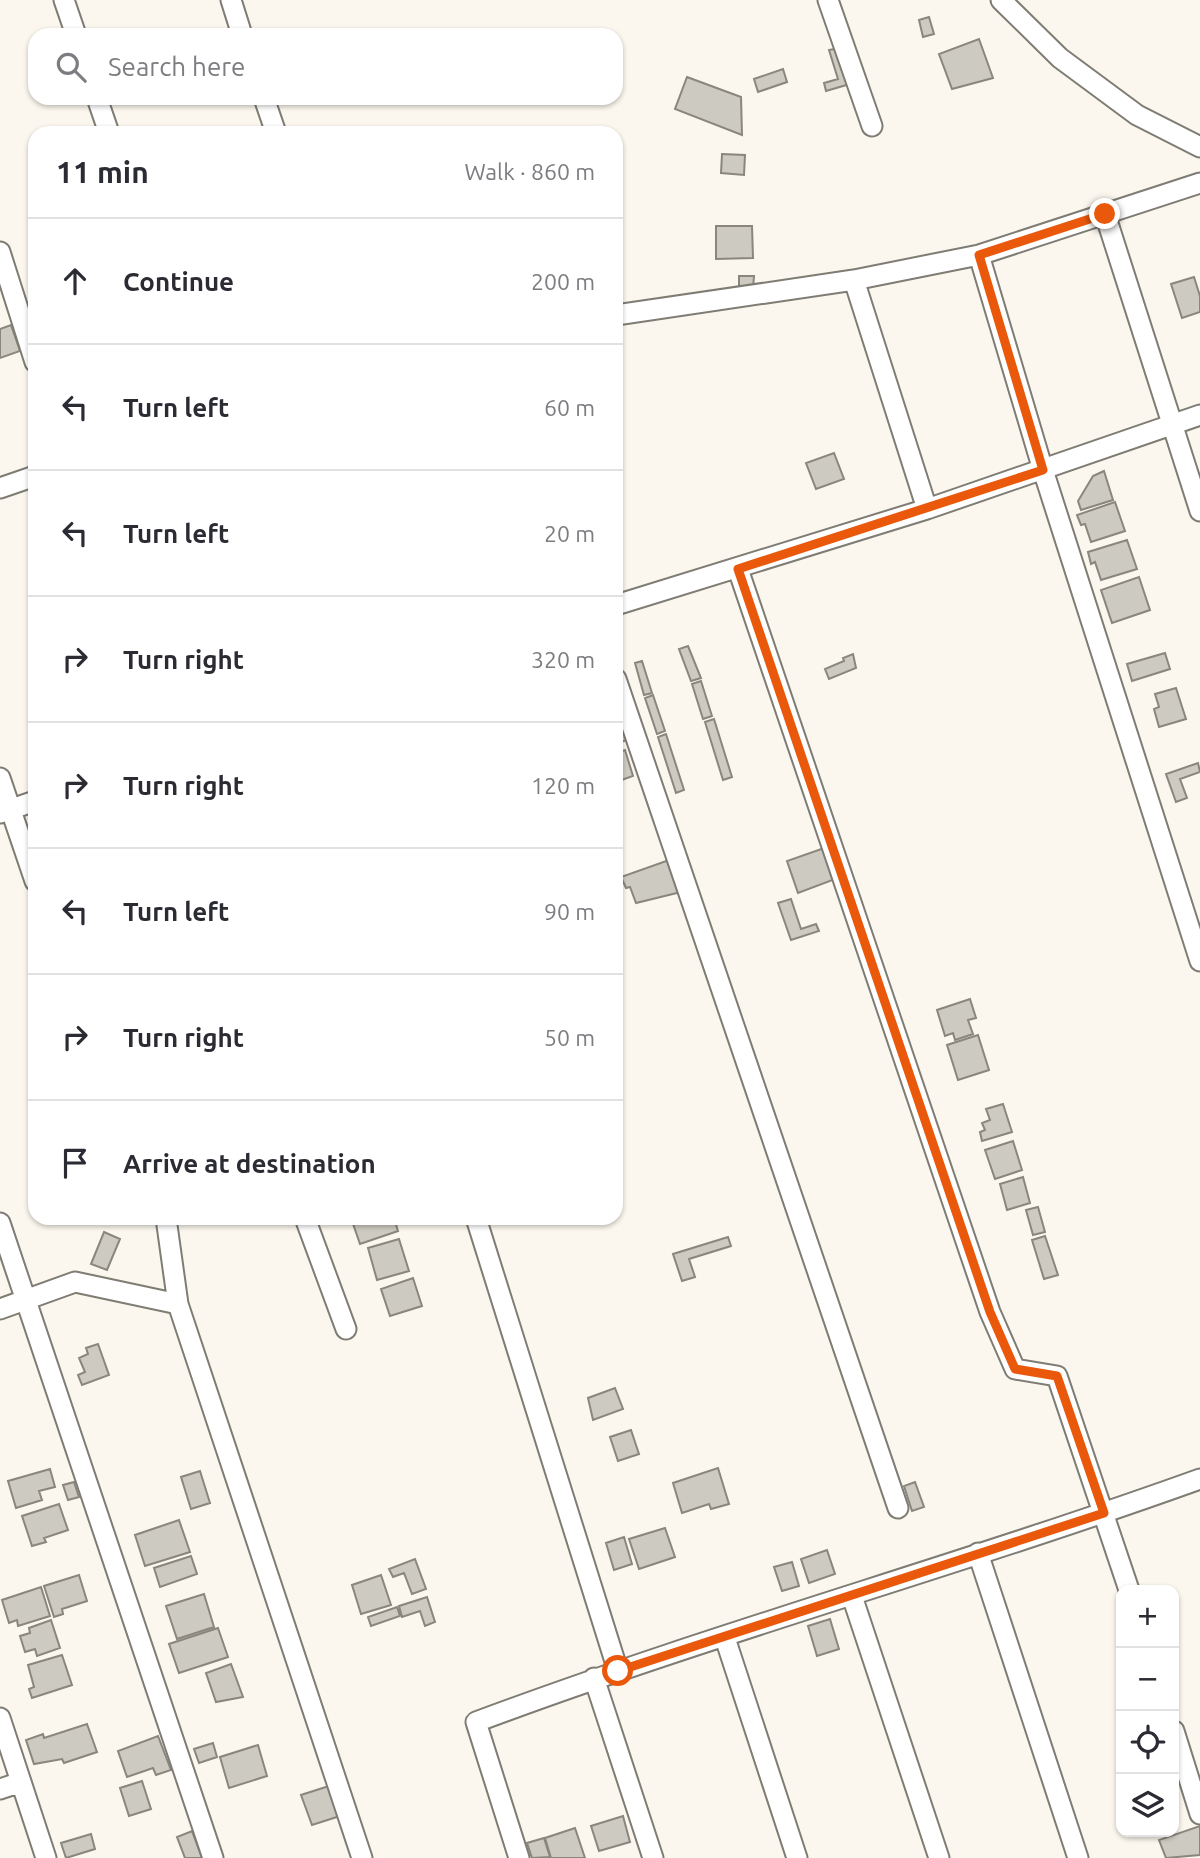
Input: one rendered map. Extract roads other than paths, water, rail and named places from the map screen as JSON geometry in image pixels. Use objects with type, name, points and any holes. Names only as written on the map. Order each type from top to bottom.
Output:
[{"type":"street","points":[[64,0],[74,28]]},
{"type":"street","points":[[230,0],[240,28]]},
{"type":"street","points":[[828,0],[872,126]]},
{"type":"street","points":[[1002,0],[1060,58],[1136,116],[1200,147]]},
{"type":"street","points":[[99,105],[107,126]]},
{"type":"street","points":[[266,105],[273,126]]},
{"type":"street","points":[[623,314],[855,280],[979,255],[1200,183]]},
{"type":"street","points":[[1105,214],[1200,511]]},
{"type":"street","points":[[0,253],[28,340]]},
{"type":"street","points":[[979,255],[1043,470],[1200,961]]},
{"type":"street","points":[[855,280],[927,509]]},
{"type":"street","points":[[623,603],[927,509],[1200,415]]},
{"type":"street","points":[[0,488],[28,478]]},
{"type":"street","points":[[738,569],[990,1312],[1015,1369],[1057,1376],[1127,1585]]},
{"type":"street","points":[[623,701],[898,1508]]},
{"type":"street","points":[[0,778],[5,811],[28,865]]},
{"type":"street","points":[[5,811],[28,803]]},
{"type":"street","points":[[0,1223],[213,1858]]},
{"type":"street","points":[[167,1225],[178,1304],[362,1858]]},
{"type":"street","points":[[308,1225],[346,1329]]},
{"type":"street","points":[[479,1225],[618,1671]]},
{"type":"street","points":[[0,1309],[75,1282],[178,1304]]},
{"type":"street","points":[[519,1858],[476,1723],[594,1678],[725,1638],[1200,1479]]},
{"type":"street","points":[[978,1553],[1078,1858]]},
{"type":"street","points":[[852,1596],[939,1858]]},
{"type":"street","points":[[725,1638],[797,1858]]},
{"type":"street","points":[[594,1678],[653,1858]]},
{"type":"street","points":[[0,1718],[46,1858]]},
{"type":"street","points":[[1179,1747],[1200,1814]]},
{"type":"street","points":[[0,1789],[21,1782]]}]
